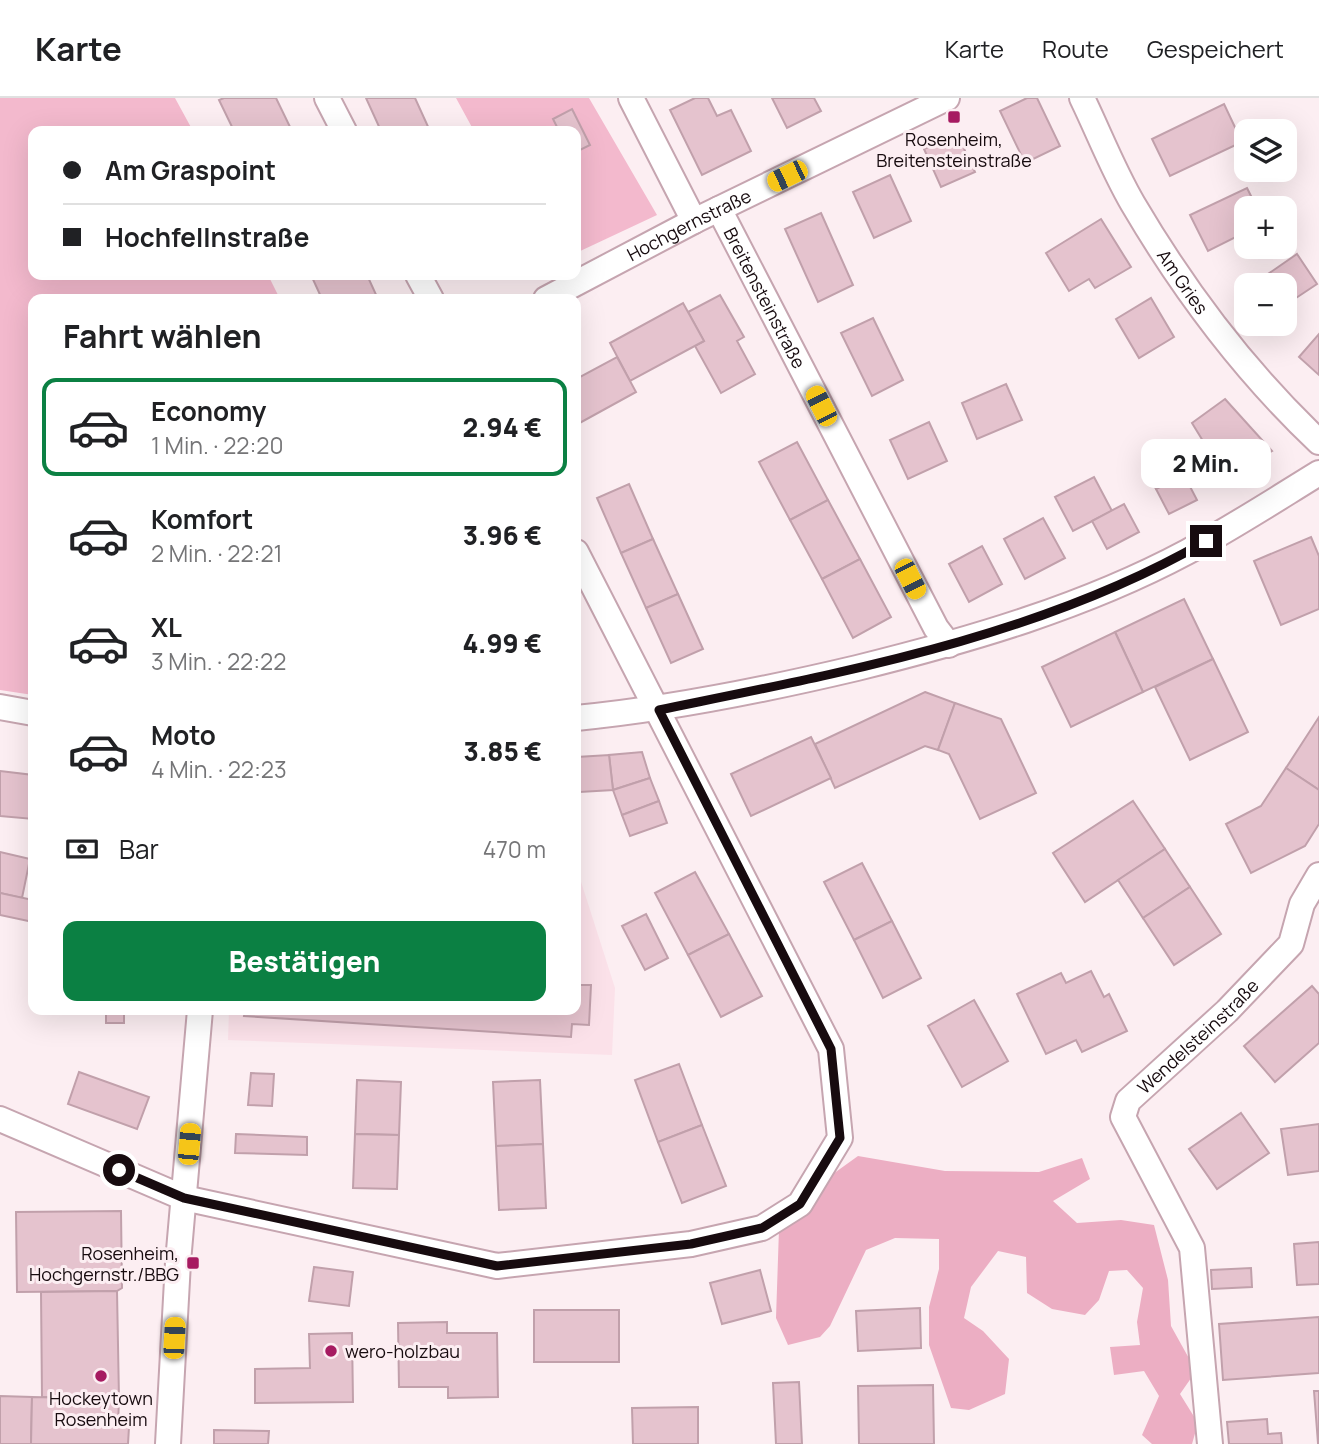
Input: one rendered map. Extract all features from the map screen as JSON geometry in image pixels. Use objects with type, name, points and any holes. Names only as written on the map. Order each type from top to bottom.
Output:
[{"type":"street","points":[[327,98],[341,126]]},
{"type":"street","points":[[631,98],[694,221]]},
{"type":"street","name":"Hochgernstraße","points":[[555,294],[694,221],[947,98]]},
{"type":"street","name":"Am Gries","points":[[1082,98],[1132,203],[1176,270],[1241,357],[1288,412],[1319,442]]},
{"type":"street","name":"Breitensteinstraße","points":[[719,209],[936,628],[949,645]]},
{"type":"street","points":[[581,718],[659,710],[807,680],[949,645],[1084,598],[1186,553],[1319,473]]},
{"type":"street","points":[[0,1119],[184,1198],[497,1266],[691,1244],[762,1228],[800,1204],[840,1138],[831,1049],[581,562]]},
{"type":"street","points":[[0,707],[28,712]]},
{"type":"street","name":"Wendelsteinstraße","points":[[1210,1444],[1192,1248],[1123,1117],[1128,1101],[1227,1011],[1291,944],[1302,904],[1319,875]]},
{"type":"street","points":[[168,1444],[200,1015]]},
{"type":"shaded area","points":[[0,98],[175,98],[190,126],[28,126],[28,280],[270,280],[278,294],[28,294],[28,694],[0,690]]},
{"type":"shaded area","points":[[456,98],[589,98],[657,215],[581,251],[581,126],[471,126]]},
{"type":"shaded area","points":[[581,882],[615,988],[612,1055],[228,1040],[229,1015],[581,1015]]},
{"type":"shaded area","points":[[858,1156],[945,1171],[1039,1172],[1082,1158],[1090,1179],[1053,1201],[1077,1223],[1121,1220],[1154,1225],[1168,1280],[1171,1326],[1196,1371],[1180,1394],[1198,1423],[1192,1444],[1152,1444],[1142,1435],[1159,1396],[1144,1371],[1114,1375],[1110,1347],[1140,1345],[1137,1322],[1143,1288],[1127,1270],[1109,1271],[1099,1300],[1085,1315],[1052,1309],[1027,1293],[1026,1257],[998,1251],[971,1287],[964,1318],[983,1331],[1009,1359],[1005,1394],[969,1410],[951,1408],[929,1345],[929,1307],[939,1269],[939,1239],[895,1238],[866,1250],[830,1326],[820,1337],[788,1345],[776,1318],[779,1229],[826,1179]]},
{"type":"building","points":[[276,98],[290,126],[232,126],[219,100]]},
{"type":"building","points":[[366,98],[415,98],[428,126],[379,126]]},
{"type":"building","points":[[695,98],[708,98],[717,116],[731,110],[751,151],[702,175],[670,110]]},
{"type":"building","points":[[772,98],[814,98],[821,111],[787,128]]},
{"type":"building","points":[[1027,98],[1037,98],[1060,146],[1025,163],[1000,111]]},
{"type":"building","points":[[1224,104],[1234,125],[1234,146],[1170,176],[1152,139]]},
{"type":"building","points":[[572,109],[580,126],[556,126],[553,119]]},
{"type":"building","points":[[581,127],[590,145],[581,150]]},
{"type":"building","points":[[957,134],[975,172],[941,187],[924,149]]},
{"type":"building","points":[[890,175],[911,221],[874,238],[853,192]]},
{"type":"building","points":[[1247,188],[1251,196],[1234,196],[1234,238],[1208,251],[1190,215]]},
{"type":"building","points":[[821,213],[853,285],[818,302],[785,229]]},
{"type":"building","points":[[1101,219],[1131,267],[1095,288],[1089,279],[1069,291],[1046,253]]},
{"type":"building","points":[[1297,254],[1317,284],[1297,297],[1297,273],[1269,273],[1290,259],[1297,259]]},
{"type":"building","points":[[313,280],[369,280],[376,294],[320,294]]},
{"type":"building","points":[[720,295],[744,337],[737,341],[755,374],[721,393],[695,346],[704,341],[688,312]]},
{"type":"building","points":[[1151,298],[1174,337],[1139,358],[1116,319]]},
{"type":"building","points":[[683,303],[704,341],[630,381],[610,343]]},
{"type":"building","points":[[873,318],[903,380],[872,396],[841,333]]},
{"type":"building","points":[[1319,334],[1319,375],[1299,357]]},
{"type":"building","points":[[617,357],[636,392],[581,422],[581,376]]},
{"type":"building","points":[[1006,384],[1022,420],[977,439],[962,403]]},
{"type":"building","points":[[1225,399],[1272,451],[1225,477],[1192,423]]},
{"type":"building","points":[[929,422],[947,461],[908,479],[890,440]]},
{"type":"building","points":[[797,442],[828,500],[790,520],[759,462]]},
{"type":"building","points":[[1171,450],[1184,475],[1156,489],[1143,464]]},
{"type":"building","points":[[1184,475],[1197,500],[1169,514],[1156,489]]},
{"type":"building","points":[[1094,477],[1112,511],[1073,531],[1055,497]]},
{"type":"building","points":[[629,484],[653,539],[621,553],[597,498]]},
{"type":"building","points":[[828,500],[860,559],[822,579],[790,520]]},
{"type":"building","points":[[1124,504],[1139,532],[1107,549],[1092,521]]},
{"type":"building","points":[[1043,518],[1065,558],[1025,579],[1004,539]]},
{"type":"building","points":[[1311,537],[1319,556],[1319,609],[1281,625],[1254,561]]},
{"type":"building","points":[[653,539],[678,594],[646,608],[621,553]]},
{"type":"building","points":[[982,546],[1002,584],[969,602],[949,564]]},
{"type":"building","points":[[860,559],[891,617],[853,638],[822,579]]},
{"type":"building","points":[[678,594],[703,649],[671,663],[646,608]]},
{"type":"building","points":[[1184,599],[1213,659],[1143,692],[1115,632]]},
{"type":"building","points":[[1115,632],[1143,692],[1071,727],[1042,667]]},
{"type":"building","points":[[1213,659],[1248,732],[1190,760],[1155,687]]},
{"type":"building","points":[[925,692],[955,703],[938,750],[925,746],[835,788],[815,744]]},
{"type":"building","points":[[955,703],[1001,719],[1036,793],[980,819],[949,754],[938,750]]},
{"type":"building","points":[[1319,717],[1319,790],[1286,768]]},
{"type":"building","points":[[811,737],[831,778],[751,816],[731,774]]},
{"type":"building","points":[[642,752],[650,778],[613,790],[609,755]]},
{"type":"building","points":[[609,755],[613,790],[581,792],[581,757]]},
{"type":"building","points":[[1286,768],[1319,790],[1319,824],[1305,846],[1251,873],[1226,824],[1261,806]]},
{"type":"building","points":[[0,771],[28,774],[28,819],[0,816]]},
{"type":"building","points":[[650,778],[659,801],[622,815],[613,790]]},
{"type":"building","points":[[659,801],[667,823],[630,836],[622,815]]},
{"type":"building","points":[[1133,801],[1165,849],[1085,902],[1053,853]]},
{"type":"building","points":[[1165,849],[1190,887],[1143,918],[1118,880]]},
{"type":"building","points":[[0,852],[28,859],[22,898],[0,893]]},
{"type":"building","points":[[862,863],[892,921],[854,940],[824,882]]},
{"type":"building","points":[[695,872],[729,934],[688,955],[655,893]]},
{"type":"building","points":[[1190,887],[1221,934],[1174,965],[1143,918]]},
{"type":"building","points":[[0,893],[28,899],[28,921],[0,915]]},
{"type":"building","points":[[646,914],[668,958],[645,970],[622,926]]},
{"type":"building","points":[[892,921],[921,978],[883,998],[854,940]]},
{"type":"building","points":[[729,934],[762,996],[721,1017],[688,955]]},
{"type":"building","points":[[1091,971],[1104,997],[1109,994],[1127,1031],[1082,1052],[1076,1040],[1046,1054],[1017,994],[1061,973],[1066,983]]},
{"type":"building","points":[[581,985],[591,985],[589,1025],[572,1024],[571,1037],[244,1016],[581,1015]]},
{"type":"building","points":[[1312,986],[1319,994],[1319,1043],[1275,1082],[1244,1046]]},
{"type":"building","points":[[974,1000],[1008,1061],[962,1087],[928,1026]]},
{"type":"building","points":[[106,1015],[124,1015],[124,1023],[106,1023]]},
{"type":"building","points":[[679,1064],[702,1125],[658,1142],[635,1080]]},
{"type":"building","points":[[79,1072],[149,1097],[137,1129],[68,1104]]},
{"type":"building","points":[[251,1073],[274,1074],[272,1106],[248,1105]]},
{"type":"building","points":[[357,1080],[401,1082],[399,1135],[355,1134]]},
{"type":"building","points":[[540,1080],[543,1144],[496,1146],[493,1082]]},
{"type":"building","points":[[1241,1113],[1269,1153],[1217,1189],[1189,1149]]},
{"type":"building","points":[[1319,1124],[1319,1171],[1288,1175],[1281,1129]]},
{"type":"building","points":[[702,1125],[726,1186],[682,1203],[658,1142]]},
{"type":"building","points":[[236,1134],[307,1137],[307,1155],[235,1153]]},
{"type":"building","points":[[355,1134],[399,1135],[397,1189],[353,1188]]},
{"type":"building","points":[[543,1144],[546,1208],[499,1210],[496,1146]]},
{"type":"building","points":[[121,1211],[122,1288],[117,1291],[17,1292],[16,1212]]},
{"type":"building","points":[[1319,1242],[1319,1284],[1297,1285],[1294,1244]]},
{"type":"building","points":[[314,1267],[353,1272],[349,1306],[309,1301]]},
{"type":"building","points":[[1251,1268],[1252,1287],[1212,1289],[1211,1270]]},
{"type":"building","points":[[760,1270],[771,1311],[722,1324],[710,1283]]},
{"type":"building","points":[[117,1291],[119,1399],[42,1397],[41,1292]]},
{"type":"building","points":[[920,1308],[921,1348],[858,1351],[856,1311]]},
{"type":"building","points":[[534,1310],[619,1310],[619,1362],[534,1362]]},
{"type":"building","points":[[1319,1317],[1319,1373],[1223,1380],[1219,1324]]},
{"type":"building","points":[[447,1322],[447,1333],[497,1333],[498,1397],[448,1398],[448,1387],[399,1387],[398,1323]]},
{"type":"building","name":"wero-holzbau","points":[[352,1333],[353,1402],[255,1403],[255,1369],[310,1368],[309,1334]]},
{"type":"building","points":[[799,1382],[802,1444],[776,1444],[773,1383]]},
{"type":"building","points":[[933,1385],[934,1444],[859,1444],[858,1386]]},
{"type":"building","points":[[1314,1391],[1319,1391],[1319,1443],[1318,1443]]},
{"type":"building","points":[[0,1396],[32,1397],[31,1444],[0,1444]]},
{"type":"building","points":[[32,1397],[119,1399],[118,1426],[129,1427],[128,1444],[31,1444]]},
{"type":"building","points":[[698,1407],[698,1444],[633,1444],[632,1408]]},
{"type":"building","points":[[1267,1419],[1268,1434],[1281,1433],[1282,1444],[1229,1444],[1227,1422]]},
{"type":"building","points":[[214,1430],[269,1431],[268,1444],[214,1444]]},
{"type":"place","name":"Rosenheim, Breitensteinstraße","points":[[954,117]]},
{"type":"place","name":"Rosenheim, Hochgernstr./BBG","points":[[193,1263]]},
{"type":"place","name":"wero-holzbau","points":[[331,1351]]},
{"type":"place","name":"Hockeytown Rosenheim","points":[[101,1376]]},
{"type":"route","points":[[119,1170],[184,1198],[497,1266],[691,1244],[762,1228],[800,1204],[840,1138],[831,1049],[659,710],[807,680],[949,645],[1084,598],[1186,553],[1206,541]]}]
